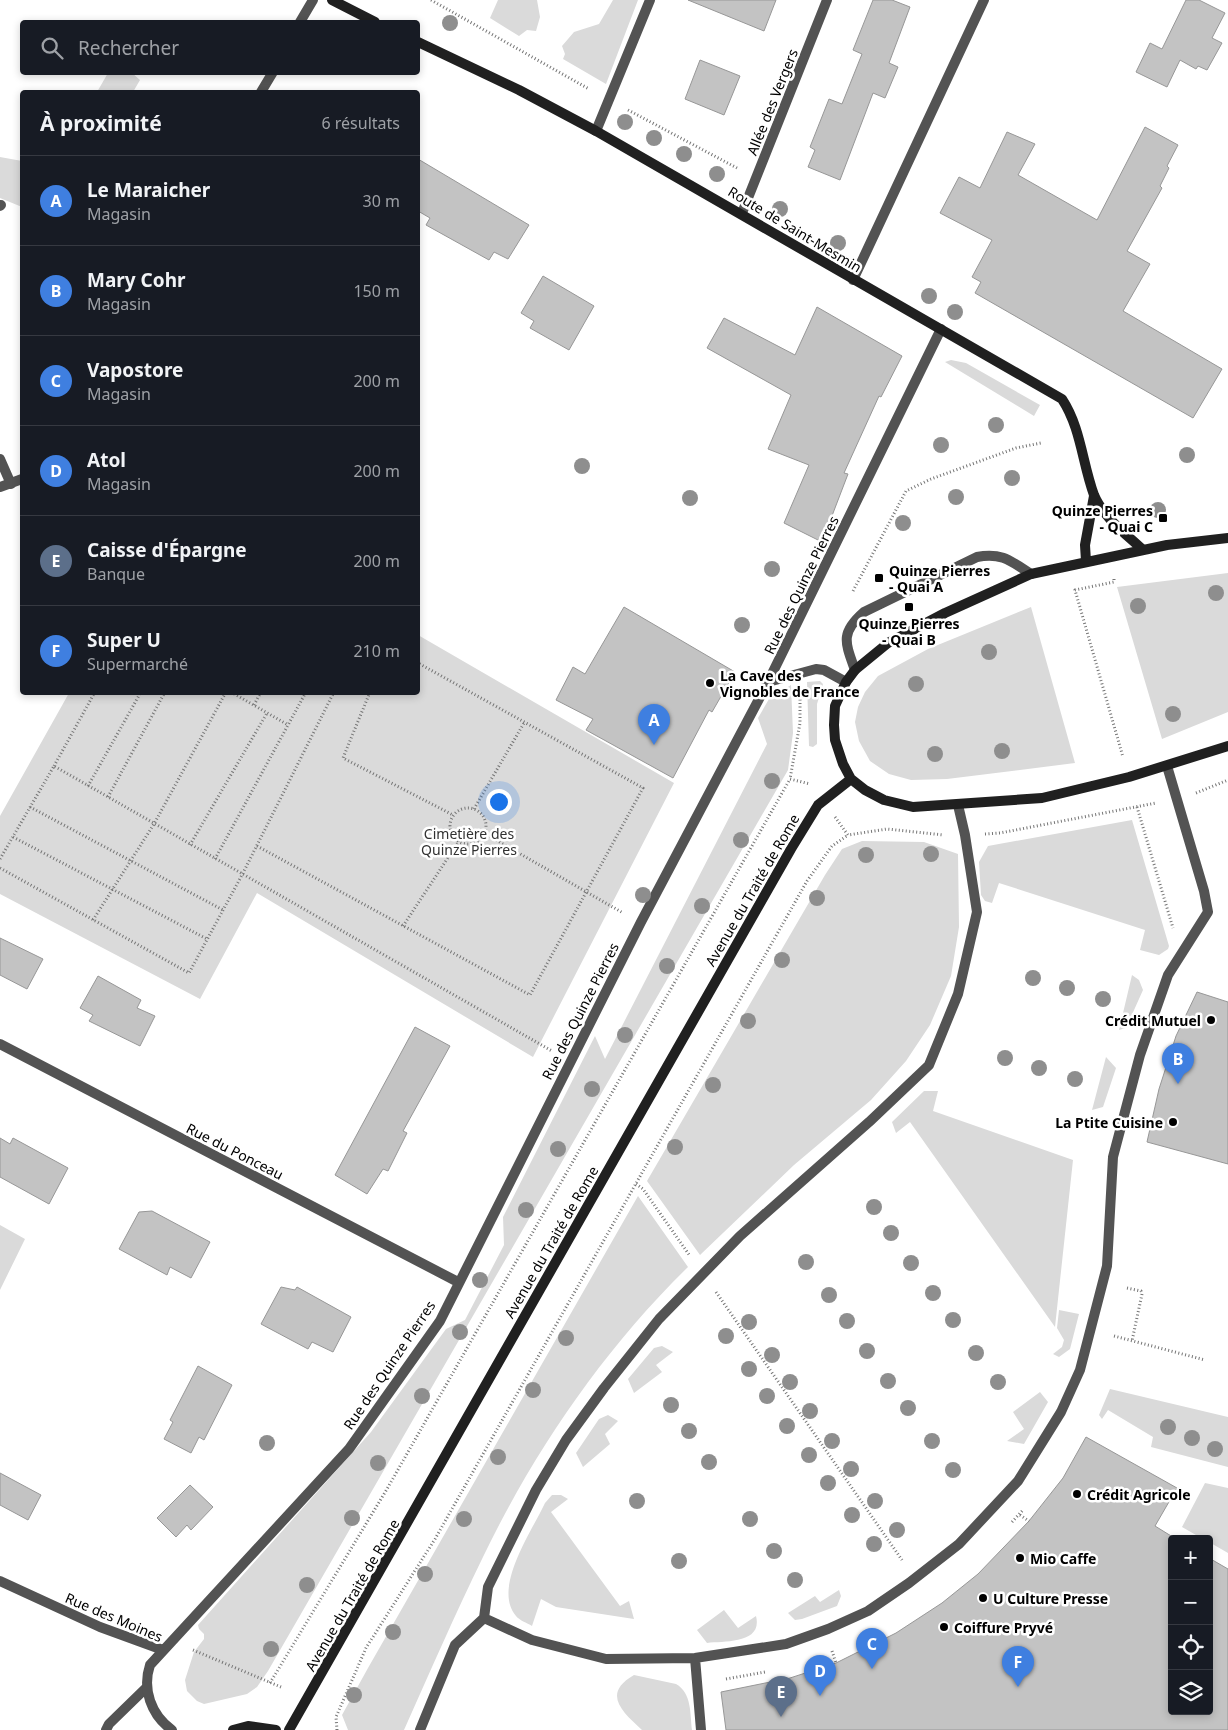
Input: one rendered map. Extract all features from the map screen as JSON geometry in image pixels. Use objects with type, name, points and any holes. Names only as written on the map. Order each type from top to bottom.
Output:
[{"type":"main road","points":[[332,0],[371,20]]},
{"type":"main road","name":"Route de Saint-Mesmin","points":[[420,43],[519,90],[596,131],[742,213],[853,280],[1062,398],[1075,421],[1094,496],[1117,526],[1143,550]]},
{"type":"main road","name":"Route de Saint-Mesmin","points":[[1086,560],[1085,545],[1094,496]]},
{"type":"main road","points":[[1228,538],[1194,540],[1086,560],[1031,574],[945,612],[888,643],[855,670],[846,682],[835,706],[834,725],[835,740],[843,764],[851,779],[865,790],[884,800],[913,807],[1042,798],[1167,766],[1228,746]]},
{"type":"main road","name":"Avenue du Traité de Rome","points":[[289,1730],[791,850],[818,805],[851,779]]},
{"type":"main road","points":[[233,1730],[248,1726],[276,1730]]},
{"type":"street","points":[[301,20],[313,0]]},
{"type":"street","points":[[596,131],[650,0]]},
{"type":"street","name":"Allée des Vergers","points":[[742,213],[827,0]]},
{"type":"street","points":[[853,280],[984,0]]},
{"type":"street","points":[[263,90],[271,75]]},
{"type":"street","name":"Rue des Quinze Pierres","points":[[163,1650],[349,1449],[440,1321],[641,922],[768,682],[941,329]]},
{"type":"street","points":[[0,459],[11,484]]},
{"type":"street","points":[[0,488],[20,480]]},
{"type":"street","points":[[855,670],[846,645],[847,632],[854,621],[864,612],[977,557],[992,554],[1006,558],[1031,574]]},
{"type":"street","points":[[768,682],[816,669],[824,670],[846,682]]},
{"type":"street","points":[[484,1618],[532,1640],[606,1659],[695,1658],[786,1644],[828,1629],[868,1610],[909,1583],[960,1544],[1018,1481],[1061,1412],[1080,1370],[1107,1266],[1113,1157],[1140,1056],[1168,975],[1208,912],[1204,891],[1167,766]]},
{"type":"street","points":[[420,1730],[455,1645],[484,1618],[488,1587],[536,1490],[566,1440],[604,1388],[659,1319],[740,1236],[827,1160],[929,1065],[958,994],[977,912],[958,805]]},
{"type":"street","name":"Rue du Ponceau","points":[[0,1044],[458,1282]]},
{"type":"street","name":"Rue des Moines","points":[[0,1581],[100,1627],[163,1650],[150,1665],[146,1678],[149,1698],[158,1716],[172,1730]]},
{"type":"street","points":[[695,1658],[701,1730]]},
{"type":"street","points":[[106,1730],[109,1724],[148,1687]]},
{"type":"path","points":[[1113,573],[1114,582],[1075,590],[1125,765]]},
{"type":"path","points":[[256,846],[530,995],[643,788],[420,664]]},
{"type":"path","points":[[0,859],[94,695]]},
{"type":"path","points":[[88,786],[139,695]]},
{"type":"path","points":[[108,797],[163,695]]},
{"type":"path","points":[[93,920],[154,824],[224,695]]},
{"type":"path","points":[[236,695],[288,725]]},
{"type":"path","points":[[254,705],[259,695]]},
{"type":"path","points":[[215,859],[304,695]]},
{"type":"path","points":[[0,868],[189,973],[242,875],[332,695]]},
{"type":"path","points":[[369,695],[343,758],[453,815]]},
{"type":"path","points":[[190,845],[267,713]]},
{"type":"path","points":[[474,809],[524,723]]},
{"type":"path","points":[[54,766],[570,1061]]},
{"type":"path","name":"Avenue du Traité de Rome","points":[[270,1682],[387,1489],[790,780]]},
{"type":"path","points":[[30,807],[223,910]]},
{"type":"path","points":[[1137,808],[1174,933]]},
{"type":"path","points":[[462,809],[474,809],[479,812],[485,822],[484,833],[476,842],[470,844],[459,841],[451,832],[450,826],[453,815],[462,809]]},
{"type":"path","points":[[484,833],[641,922]]},
{"type":"path","points":[[337,1730],[336,1717],[366,1648],[435,1538],[807,881],[832,846],[848,835]]},
{"type":"path","points":[[13,837],[207,939]]},
{"type":"path","points":[[403,926],[459,841]]},
{"type":"path","points":[[636,1184],[643,1189],[692,1259]]},
{"type":"path","points":[[1127,1288],[1141,1291],[1142,1294],[1132,1341]]},
{"type":"path","points":[[714,1289],[906,1565]]},
{"type":"path","points":[[1114,1336],[1205,1360]]},
{"type":"path","points":[[1020,1515],[1029,1521]]},
{"type":"path","points":[[187,1648],[281,1687]]},
{"type":"path","points":[[832,1652],[836,1663]]},
{"type":"green space","points":[[498,0],[537,0],[540,17],[536,31],[527,30],[519,36],[490,18]]},
{"type":"green space","points":[[613,0],[638,0],[606,84],[563,59],[565,54],[562,46],[574,32],[599,24]]},
{"type":"green space","points":[[107,75],[134,75],[140,80],[134,90],[98,90]]},
{"type":"green space","points":[[0,157],[20,161],[20,206],[0,198]]},
{"type":"green space","points":[[951,360],[966,363],[1040,405],[1034,416],[945,362]]},
{"type":"green space","points":[[1228,573],[1228,712],[1162,739],[1117,587]]},
{"type":"green space","points":[[1031,607],[1075,763],[947,779],[911,780],[889,774],[870,761],[859,741],[855,722],[858,707],[865,692],[878,676],[928,649]]},
{"type":"green space","name":"Cimetière des Quinze Pierres","points":[[420,636],[674,783],[533,1057],[257,893],[200,999],[0,894],[0,816],[68,695],[420,695]]},
{"type":"green space","points":[[820,681],[823,684],[817,704],[817,744],[813,747],[809,746],[807,682]]},
{"type":"green space","points":[[791,685],[793,733],[788,770],[268,1671],[257,1687],[247,1694],[204,1704],[197,1701],[187,1691],[185,1680],[194,1652],[204,1639],[204,1634],[198,1625],[371,1432],[446,1329],[465,1320],[504,1245],[503,1217],[595,1036],[605,1059],[767,744],[758,718],[769,699]]},
{"type":"green space","points":[[1132,820],[1169,946],[1168,949],[1159,955],[1140,950],[1145,930],[999,883],[992,903],[985,901],[981,895],[979,862],[988,846]]},
{"type":"green space","points":[[862,841],[924,842],[958,854],[959,927],[951,976],[930,1025],[906,1061],[871,1100],[794,1165],[700,1255],[647,1181],[825,875],[842,849]]},
{"type":"green space","points":[[1132,975],[1139,980],[1143,990],[1126,1028],[1119,1030]]},
{"type":"green space","points":[[1106,1057],[1116,1068],[1103,1107],[1092,1110]]},
{"type":"green space","points":[[924,1091],[938,1091],[933,1111],[1073,1160],[1055,1327],[910,1122],[896,1133],[892,1122]]},
{"type":"green space","points":[[638,1196],[688,1267],[628,1332],[573,1403],[548,1440],[503,1517],[483,1557],[404,1730],[348,1730],[342,1715]]},
{"type":"green space","points":[[0,1225],[25,1239],[0,1290]]},
{"type":"green space","points":[[1059,1310],[1079,1314],[1070,1349],[1059,1357],[1053,1354],[1062,1347],[1064,1340],[1057,1328]]},
{"type":"green space","points":[[662,1346],[673,1352],[656,1365],[662,1372],[634,1393],[628,1379],[654,1348]]},
{"type":"green space","points":[[1110,1389],[1228,1417],[1228,1467],[1151,1447],[1153,1437],[1108,1410],[1102,1419],[1099,1415]]},
{"type":"green space","points":[[1040,1392],[1048,1402],[1024,1444],[1007,1441],[1024,1429],[1013,1412]]},
{"type":"green space","points":[[608,1415],[618,1421],[605,1434],[610,1444],[583,1467],[576,1453],[599,1419]]},
{"type":"green space","points":[[1205,1483],[1228,1488],[1228,1553],[1213,1544],[1213,1535],[1196,1535],[1182,1527]]},
{"type":"green space","points":[[552,1495],[561,1495],[568,1499],[551,1512],[620,1606],[629,1601],[634,1619],[556,1607],[541,1599],[532,1626],[516,1616],[510,1604],[511,1575],[545,1503]]},
{"type":"green space","points":[[839,1590],[841,1596],[837,1606],[795,1620],[788,1613],[815,1596],[820,1602]]},
{"type":"green space","points":[[724,1610],[738,1628],[756,1616],[757,1625],[754,1632],[741,1639],[707,1643],[697,1630]]},
{"type":"green space","points":[[634,1675],[676,1684],[681,1688],[688,1698],[692,1730],[642,1730],[622,1710],[618,1703],[619,1689],[624,1682]]},
{"type":"building","points":[[688,0],[776,0],[764,31]]},
{"type":"building","points":[[873,0],[892,0],[910,7],[889,63],[898,67],[885,98],[873,93],[840,180],[808,167],[815,150],[810,147],[829,99],[842,104],[862,54],[853,50]]},
{"type":"building","points":[[1186,0],[1199,0],[1225,13],[1212,38],[1222,43],[1207,70],[1198,66],[1196,69],[1180,60],[1167,87],[1136,72],[1150,43],[1162,49]]},
{"type":"building","points":[[700,60],[740,76],[724,115],[685,99]]},
{"type":"building","points":[[1145,127],[1178,145],[1167,166],[1169,168],[1160,186],[1162,188],[1127,251],[1150,264],[1123,311],[1222,369],[1193,418],[975,293],[981,282],[972,277],[992,240],[940,213],[959,177],[980,188],[1007,132],[1035,144],[1018,175],[1097,220]]},
{"type":"building","points":[[420,160],[529,225],[508,259],[494,252],[489,260],[426,225],[430,218],[420,212]]},
{"type":"building","points":[[543,276],[594,306],[569,350],[530,328],[534,321],[521,313]]},
{"type":"building","points":[[817,307],[902,356],[881,397],[879,396],[844,473],[848,474],[822,542],[784,523],[809,465],[768,449],[791,395],[707,348],[724,318],[795,355]]},
{"type":"building","points":[[624,607],[735,672],[712,712],[709,710],[673,778],[586,730],[593,719],[556,700],[573,667],[585,674]]},
{"type":"building","points":[[0,938],[43,959],[27,989],[0,975]]},
{"type":"building","points":[[98,976],[141,1000],[137,1008],[155,1016],[140,1046],[89,1021],[93,1015],[80,1008]]},
{"type":"building","points":[[1197,992],[1228,1002],[1228,1164],[1147,1142],[1159,1089],[1176,1036]]},
{"type":"building","points":[[415,1027],[450,1046],[403,1131],[407,1133],[388,1171],[383,1169],[367,1194],[335,1175]]},
{"type":"building","points":[[0,1138],[10,1144],[13,1138],[68,1168],[49,1204],[0,1177]]},
{"type":"building","points":[[152,1211],[210,1242],[191,1278],[170,1267],[167,1275],[119,1249],[139,1212]]},
{"type":"building","points":[[281,1287],[295,1290],[297,1287],[351,1317],[333,1352],[312,1342],[308,1349],[261,1324]]},
{"type":"building","points":[[198,1366],[232,1385],[204,1440],[199,1437],[191,1453],[164,1439],[173,1422],[170,1420]]},
{"type":"building","points":[[1086,1437],[1177,1488],[1155,1526],[1170,1535],[1168,1535],[1168,1715],[1213,1715],[1213,1560],[1228,1569],[1228,1730],[726,1730],[721,1692],[790,1678],[836,1663],[896,1633],[942,1603],[978,1574],[1029,1521],[1063,1478]]},
{"type":"building","points":[[0,1473],[41,1495],[28,1520],[0,1505]]},
{"type":"building","points":[[190,1485],[213,1507],[191,1530],[187,1525],[176,1537],[157,1518]]},
{"type":"place","name":"Quinze Pierres - Quai C","points":[[1163,518]]},
{"type":"place","name":"Quinze Pierres - Quai A","points":[[879,578]]},
{"type":"place","name":"Quinze Pierres - Quai B","points":[[909,607]]},
{"type":"place","name":"La Cave des Vignobles de France","points":[[710,683]]},
{"type":"place","name":"Le Maraicher","points":[[654,745]]},
{"type":"place","name":"Crédit Mutuel","points":[[1211,1020]]},
{"type":"place","name":"Mary Cohr","points":[[1178,1084]]},
{"type":"place","name":"La Ptite Cuisine","points":[[1173,1122]]},
{"type":"place","name":"Crédit Agricole","points":[[1077,1494]]},
{"type":"place","name":"Mio Caffe","points":[[1020,1558]]},
{"type":"place","name":"U Culture Presse","points":[[983,1598]]},
{"type":"place","name":"Coiffure Pryvé","points":[[944,1627]]},
{"type":"place","name":"Vapostore","points":[[872,1669]]},
{"type":"place","name":"Super U","points":[[1018,1687]]},
{"type":"place","name":"Atol","points":[[820,1696]]},
{"type":"place","name":"Caisse d'Épargne","points":[[781,1717]]}]
